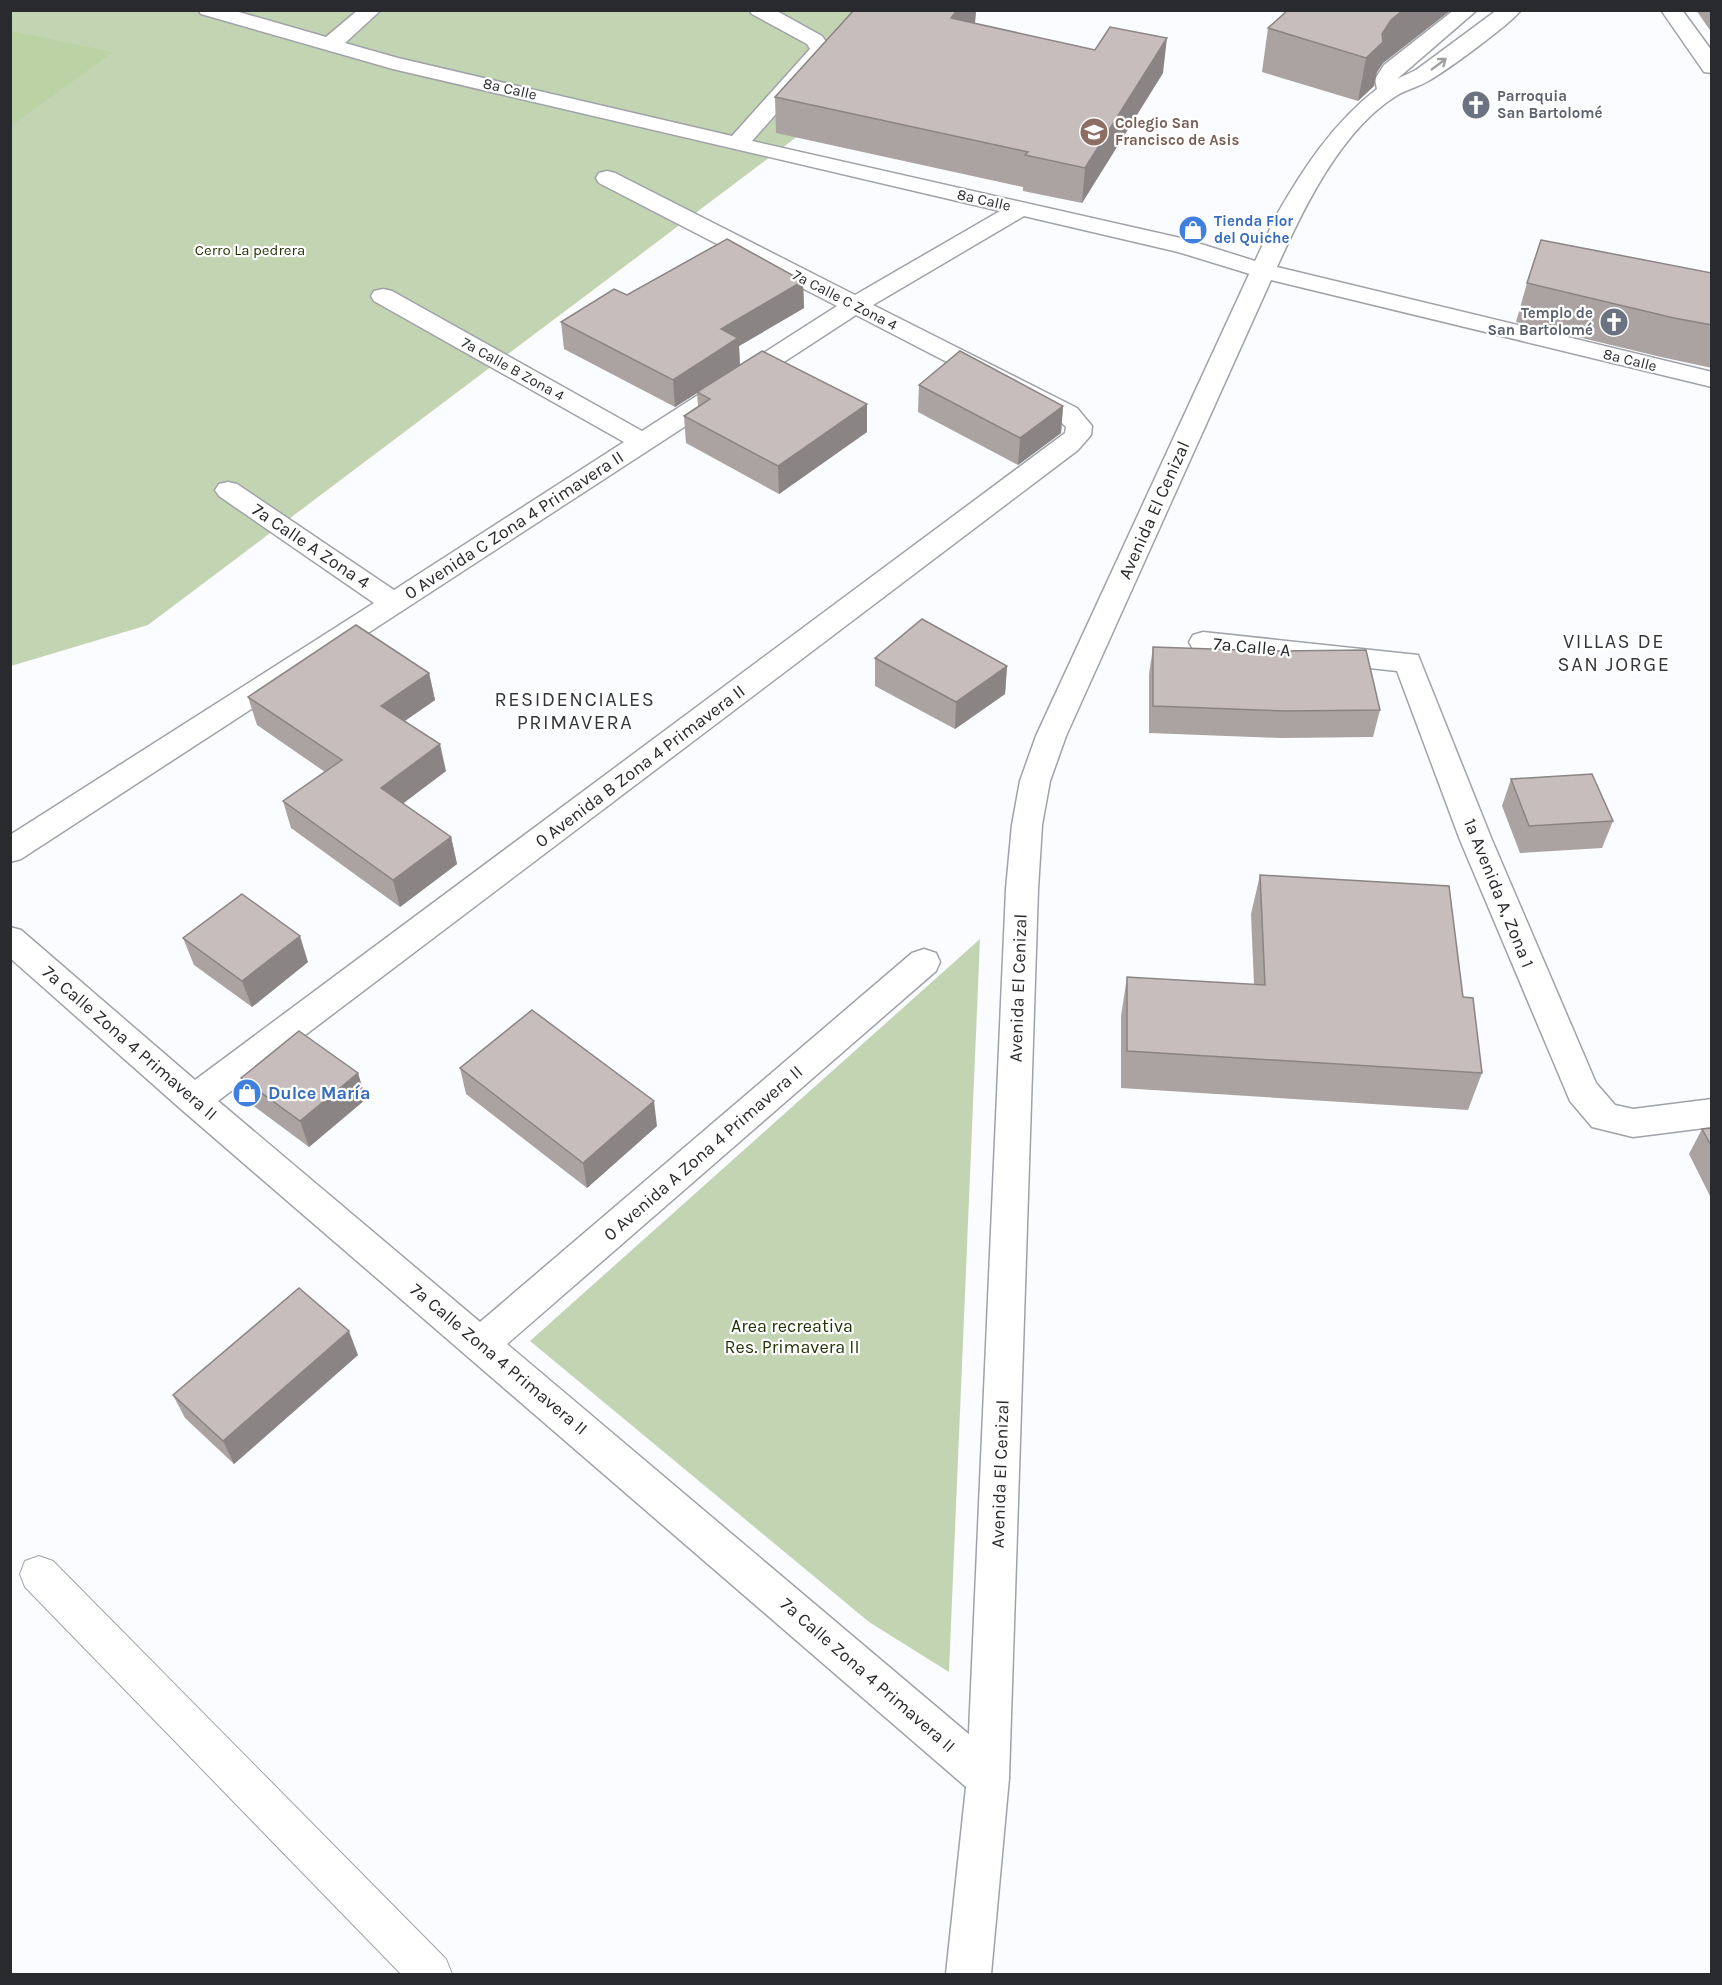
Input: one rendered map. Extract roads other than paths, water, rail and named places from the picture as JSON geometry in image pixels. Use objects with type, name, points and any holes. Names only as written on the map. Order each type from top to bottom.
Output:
[{"type":"street","name":"8a Calle","points":[[208,10],[393,63],[1185,246],[1263,271],[1712,381]]},
{"type":"street","points":[[329,46],[371,10]]},
{"type":"street","points":[[737,144],[821,50],[815,40],[759,10]]},
{"type":"street","name":"Avenida El Cenizal","points":[[1388,92],[1386,79],[1392,70],[1467,10]]},
{"type":"street","name":"Avenida El Cenizal","points":[[968,1974],[988,1778],[1022,889],[1027,825],[1035,781],[1051,736],[1287,218],[1306,182],[1333,146],[1388,92],[1411,84],[1511,10]]},
{"type":"street","points":[[1671,10],[1712,67]]},
{"type":"street","name":"7a Calle C Zona 4","points":[[607,178],[1068,414],[1079,426]]},
{"type":"street","name":"0 Avenida C Zona 4 Primavera II","points":[[10,851],[855,305],[1022,208]]},
{"type":"street","name":"7a Calle B Zona 4","points":[[383,296],[643,442]]},
{"type":"street","name":"0 Avenida B Zona 4 Primavera II","points":[[194,1100],[1069,444],[1078,435],[1079,426]]},
{"type":"street","name":"7a Calle A Zona 4","points":[[228,490],[394,603]]},
{"type":"street","name":"7a Calle A","points":[[1203,642],[1408,662]]},
{"type":"street","name":"1a Avenida A, Zona 1","points":[[1408,662],[1476,840],[1582,1091],[1604,1117],[1633,1123],[1712,1113]]},
{"type":"street","name":"7a Calle Zona 4 Primavera II","points":[[10,939],[194,1100],[988,1778]]},
{"type":"street","name":"0 Avenida A Zona 4 Primavera II","points":[[482,1344],[924,962]]},
{"type":"lane","points":[[39,1574],[431,1974]]},
{"type":"place","name":"Parroquia San Bartolomé","points":[[1476,105]]},
{"type":"place","name":"Colegio San Francisco de Asis","points":[[1094,132]]},
{"type":"place","name":"Tienda Flor del Quiche","points":[[1193,230]]},
{"type":"place","name":"Templo de San Bartolomé","points":[[1614,322]]},
{"type":"place","name":"Dulce María","points":[[247,1093]]},
{"type":"district","name":"VILLAS DE SAN JORGE","points":[[1614,652]]},
{"type":"district","name":"RESIDENCIALES PRIMAVERA","points":[[575,710]]},
{"type":"park label","name":"Cerro La pedrera","points":[[250,250]]},
{"type":"park label","name":"Area recreativa Res. Primavera II","points":[[792,1336]]}]
